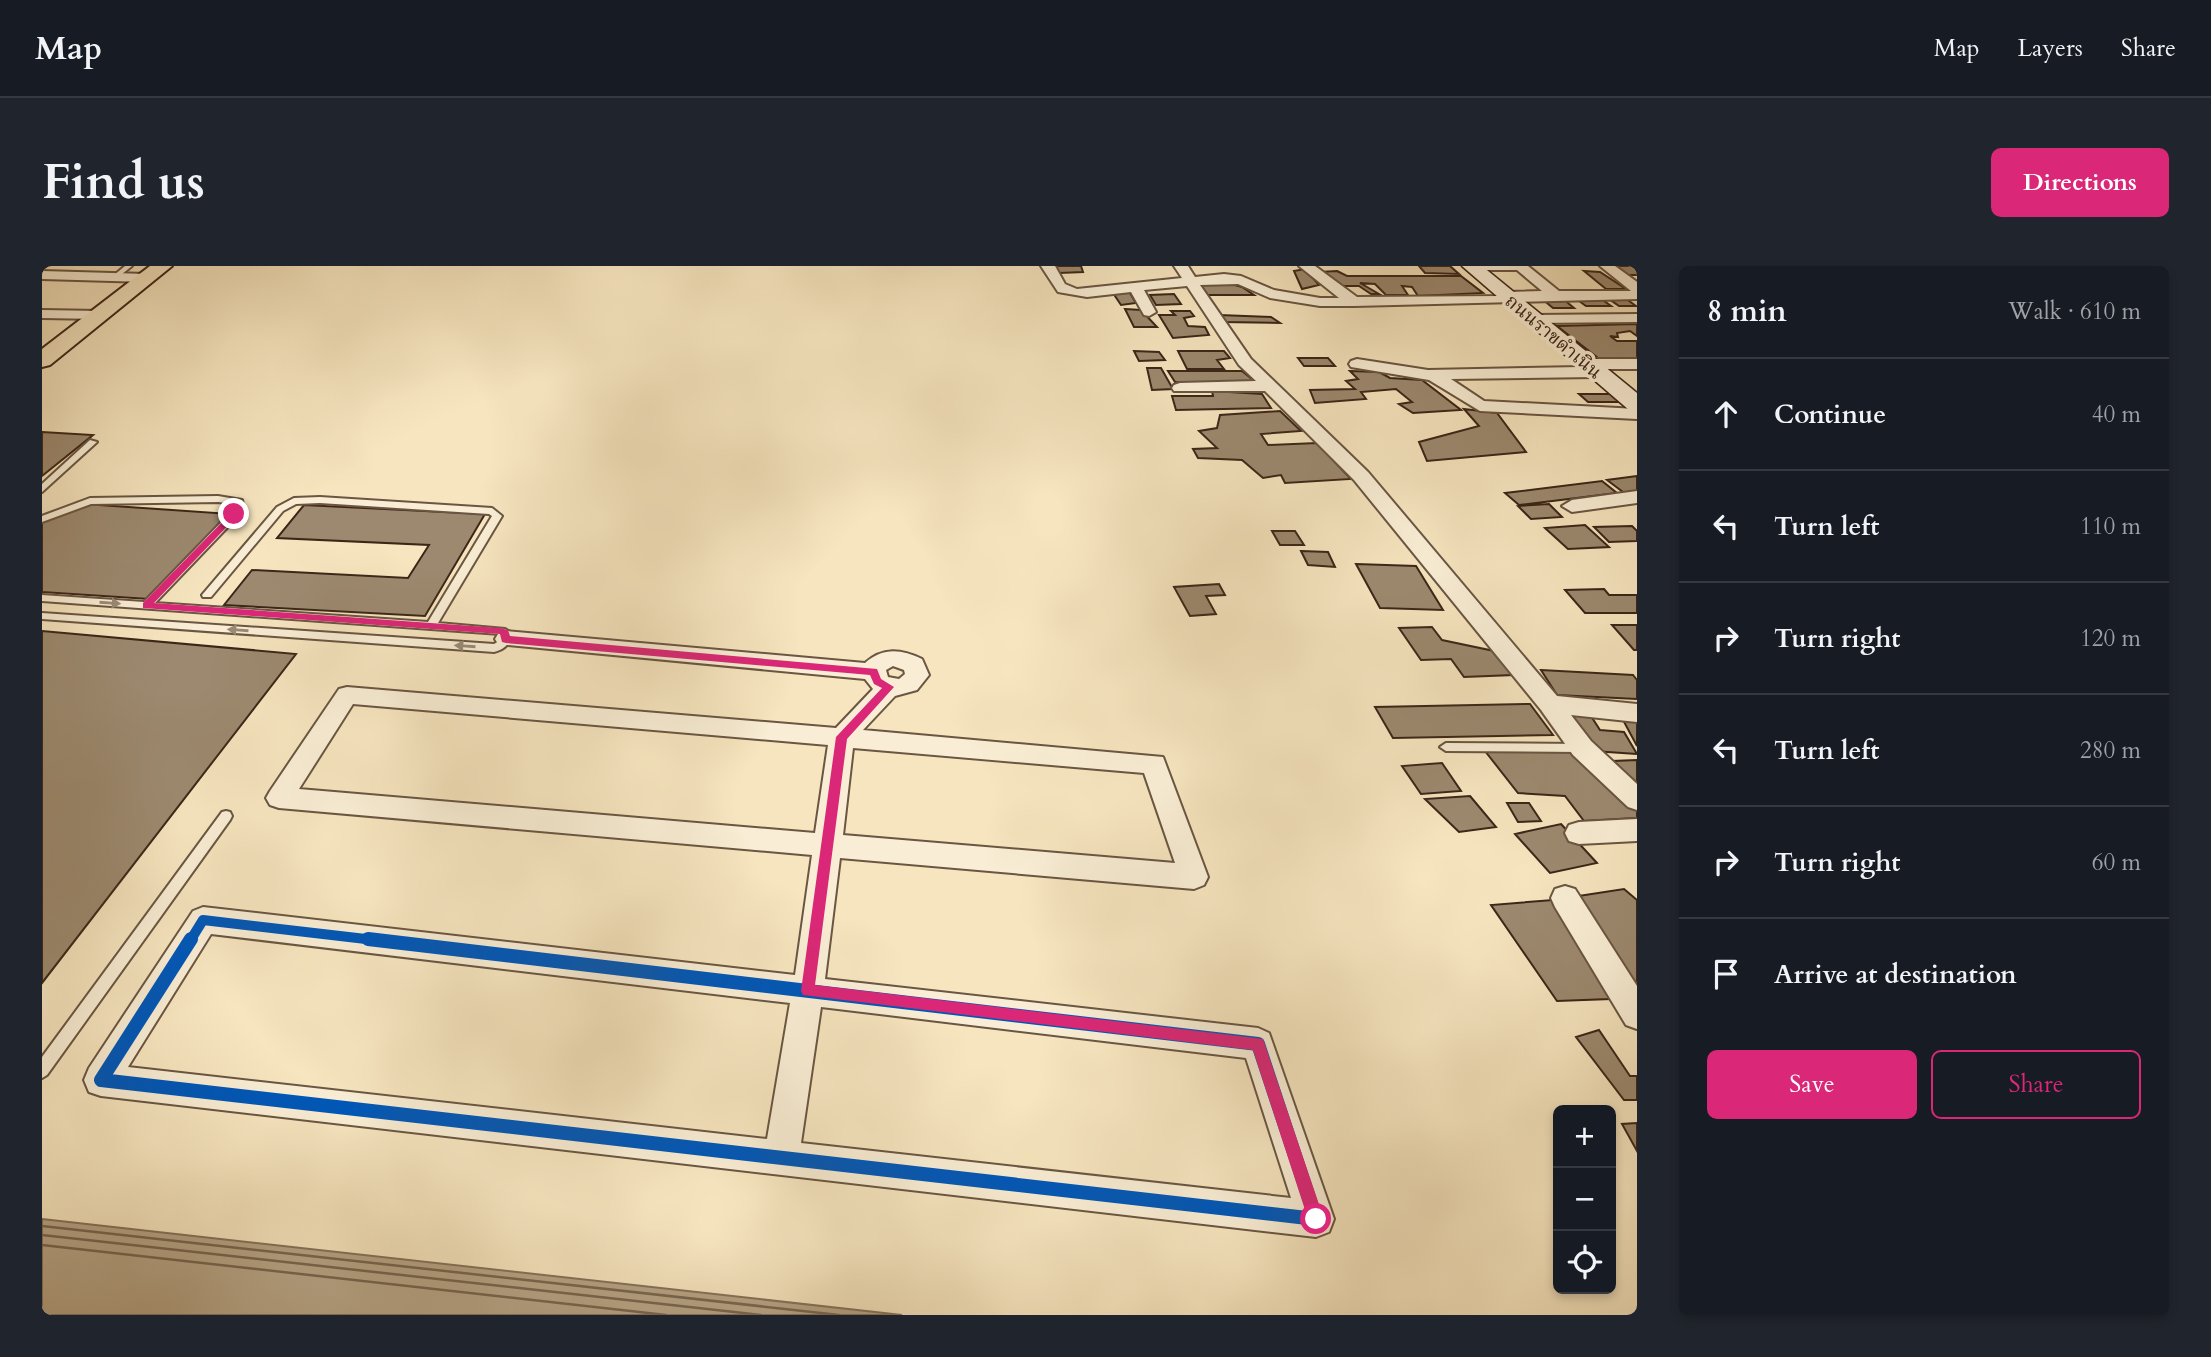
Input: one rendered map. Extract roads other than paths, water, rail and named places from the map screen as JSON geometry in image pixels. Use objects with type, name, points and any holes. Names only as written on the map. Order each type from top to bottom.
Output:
[{"type":"main road","name":"ถนนราขดำเนิน","points":[[1471,266],[1637,405]]},
{"type":"main road","points":[[42,360],[100,314],[146,270]]},
{"type":"street","points":[[42,274],[51,266]]},
{"type":"street","points":[[1048,266],[1059,287],[1079,293],[1135,287],[1186,273],[1241,281],[1282,297],[1320,302],[1637,295]]},
{"type":"street","points":[[1306,266],[1354,302]]},
{"type":"street","points":[[1485,266],[1520,266],[1556,296]]},
{"type":"street","points":[[1606,266],[1637,289]]},
{"type":"street","points":[[42,274],[115,277],[146,270]]},
{"type":"street","points":[[1186,273],[1245,362],[1361,476],[1550,704],[1582,748],[1637,800]]},
{"type":"street","points":[[1135,287],[1149,312]]},
{"type":"street","points":[[42,314],[100,314]]},
{"type":"street","points":[[42,329],[63,314]]},
{"type":"street","points":[[1534,319],[1637,318]]},
{"type":"street","points":[[1357,364],[1433,375],[1637,364]]},
{"type":"street","points":[[1433,375],[1480,406],[1637,414]]},
{"type":"street","points":[[1180,388],[1269,386]]},
{"type":"street","points":[[1572,506],[1637,497]]},
{"type":"street","points":[[506,639],[881,679],[842,737],[808,991],[781,1158]]},
{"type":"street","points":[[347,695],[842,737],[1154,764],[1194,877],[827,844],[279,798],[347,695]]},
{"type":"street","points":[[1550,704],[1637,713]]},
{"type":"street","points":[[1579,833],[1637,831]]},
{"type":"street","points":[[1564,898],[1637,1014]]},
{"type":"street","points":[[203,920],[1258,1044],[1316,1219],[781,1158],[101,1080],[203,920]]},
{"type":"lane","points":[[115,277],[146,270]]},
{"type":"lane","points":[[42,489],[93,442]]},
{"type":"lane","points":[[42,519],[90,501],[218,499],[239,502],[240,506],[234,514],[147,606]]},
{"type":"lane","points":[[207,595],[280,509],[294,502],[320,500],[492,511],[497,516],[431,626]]},
{"type":"lane","points":[[42,598],[500,631],[505,632],[506,639],[503,644],[494,648],[42,616]]},
{"type":"lane","points":[[271,632],[284,615]]},
{"type":"lane","points":[[1446,747],[1582,748]]},
{"type":"lane","points":[[42,1070],[226,816]]},
{"type":"water","points":[[42,1219],[902,1315],[42,1315]]}]
